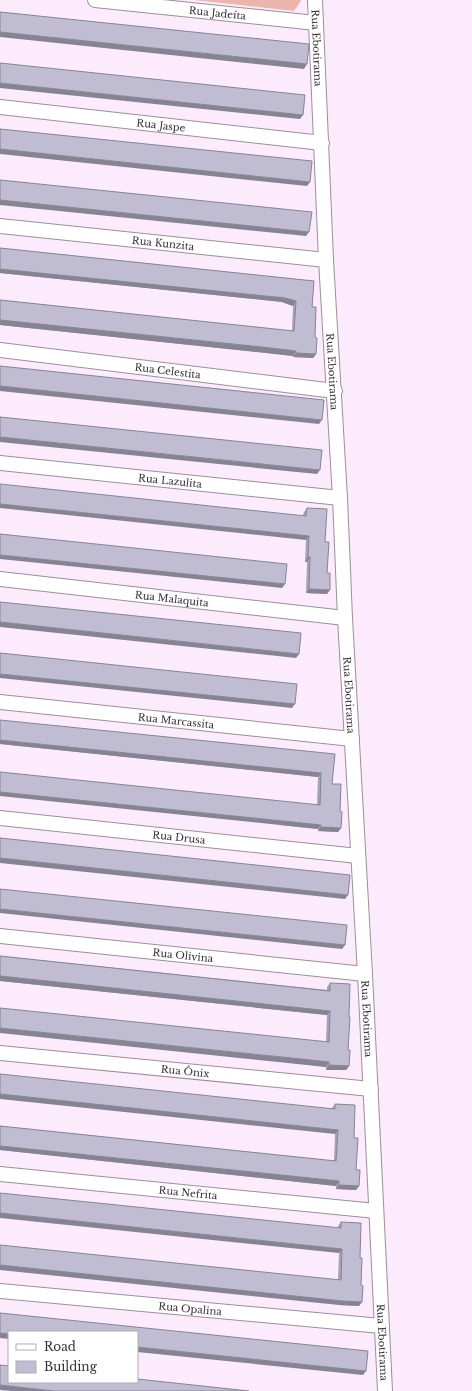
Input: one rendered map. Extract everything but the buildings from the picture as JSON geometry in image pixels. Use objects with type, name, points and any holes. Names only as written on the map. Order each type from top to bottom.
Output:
[{"type":"street","name":"Rua Jadeíta","points":[[95,0],[316,23]]},
{"type":"street","name":"Rua Ebotirama","points":[[315,0],[326,260],[335,391],[344,618],[366,974],[385,1391]]},
{"type":"street","name":"Rua Jaspe","points":[[0,107],[322,143]]},
{"type":"street","name":"Rua Kunzita","points":[[0,226],[326,260]]},
{"type":"street","name":"Rua Celestita","points":[[0,350],[335,391]]},
{"type":"street","name":"Rua Lazulita","points":[[0,463],[340,498]]},
{"type":"street","name":"Rua Malaquita","points":[[0,579],[344,618]]},
{"type":"street","name":"Rua Marcassita","points":[[0,702],[352,739]]},
{"type":"street","name":"Rua Drusa","points":[[0,818],[358,856]]},
{"type":"street","name":"Rua Olivina","points":[[0,936],[366,974]]},
{"type":"street","name":"Rua Ônix","points":[[0,1054],[371,1089]]},
{"type":"street","name":"Rua Nefrita","points":[[0,1174],[376,1211]]},
{"type":"street","name":"Rua Opalina","points":[[0,1291],[381,1326]]},
{"type":"shaded area","points":[[194,0],[300,0],[301,1],[294,11]]}]
